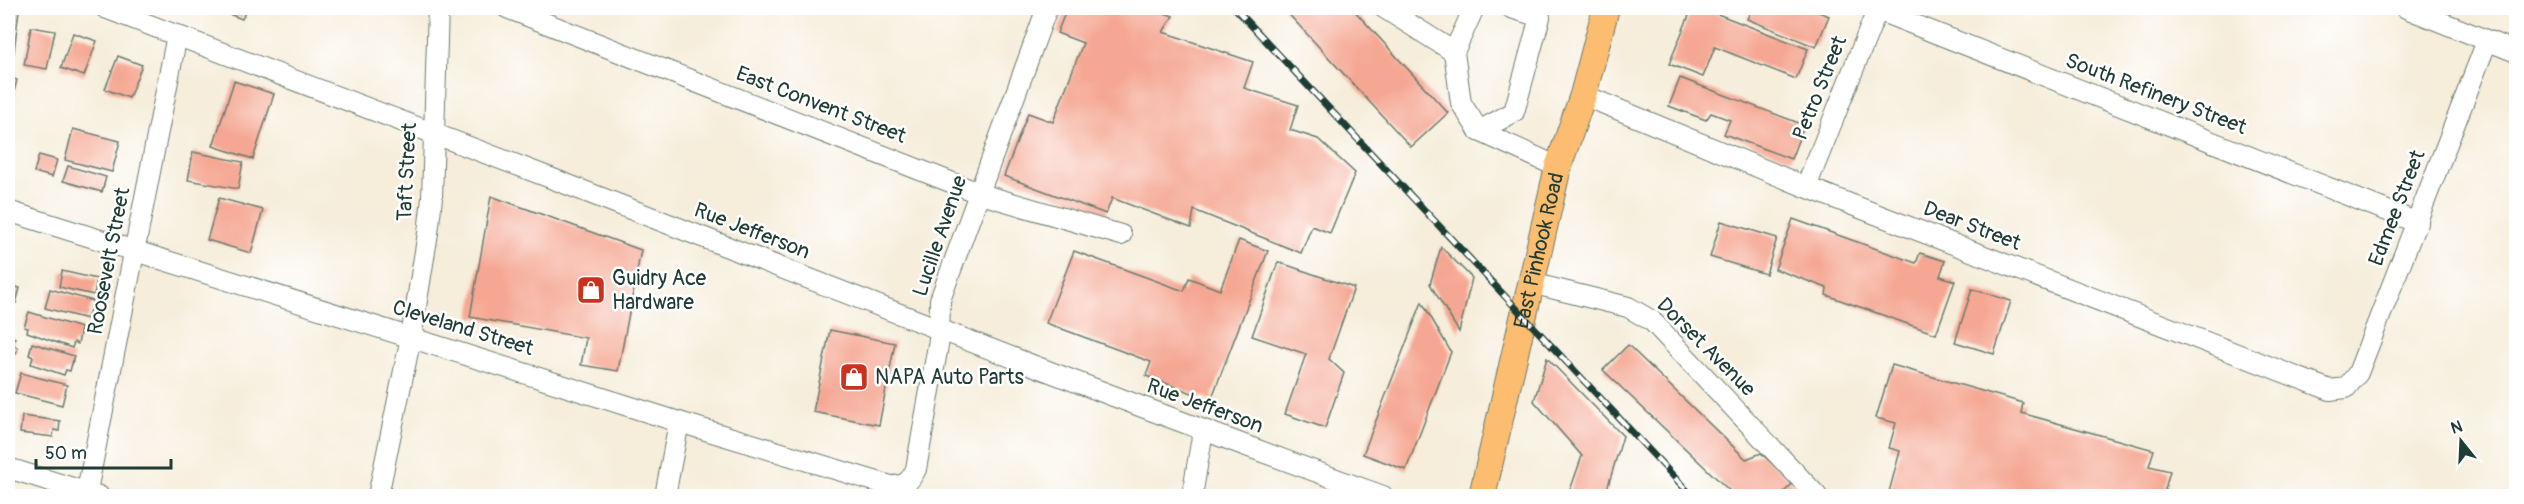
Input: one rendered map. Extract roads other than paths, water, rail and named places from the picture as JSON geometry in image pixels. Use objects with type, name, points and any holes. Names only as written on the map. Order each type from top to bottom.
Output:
[{"type":"main road","name":"East Pinhook Road","points":[[1482,496],[1558,166],[1583,95],[1606,8]]},
{"type":"street","name":"Rue Jefferson","points":[[105,8],[432,132],[940,331],[1203,431],[1383,496]]},
{"type":"street","name":"Taft Street","points":[[378,496],[411,337],[428,233],[432,198],[432,132],[438,8]]},
{"type":"street","name":"East Convent Street","points":[[507,8],[981,194],[1121,235]]},
{"type":"street","name":"Lucille Avenue","points":[[904,485],[912,478],[916,469],[940,331],[940,300],[981,194],[1047,8]]},
{"type":"street","points":[[1384,8],[1454,52]]},
{"type":"street","points":[[1474,8],[1454,52],[1461,103],[1479,131],[1558,166]]},
{"type":"street","points":[[1479,131],[1514,112],[1540,17],[1511,8]]},
{"type":"street","points":[[2406,8],[2517,52]]},
{"type":"street","name":"Petro Street","points":[[1806,187],[1877,9]]},
{"type":"street","name":"South Refinery Street","points":[[1877,9],[2418,223]]},
{"type":"street","name":"Roosevelt Street","points":[[91,495],[177,35]]},
{"type":"street","name":"Edmee Street","points":[[2346,388],[2358,373],[2487,41]]},
{"type":"street","name":"Dear Street","points":[[1583,95],[1806,187],[2330,390],[2346,388]]},
{"type":"street","name":"Cleveland Street","points":[[8,211],[679,422],[891,486],[904,485]]},
{"type":"street","name":"Dorset Avenue","points":[[1532,283],[1628,307],[1652,321],[1817,496]]},
{"type":"street","points":[[665,496],[679,422]]},
{"type":"street","points":[[1191,496],[1203,431]]},
{"type":"street","points":[[8,468],[91,495]]},
{"type":"railway","points":[[1235,8],[1692,496]]},
{"type":"place","name":"Guidry Ace Hardware","points":[[591,290]]},
{"type":"place","name":"NAPA Auto Parts","points":[[854,377]]}]
